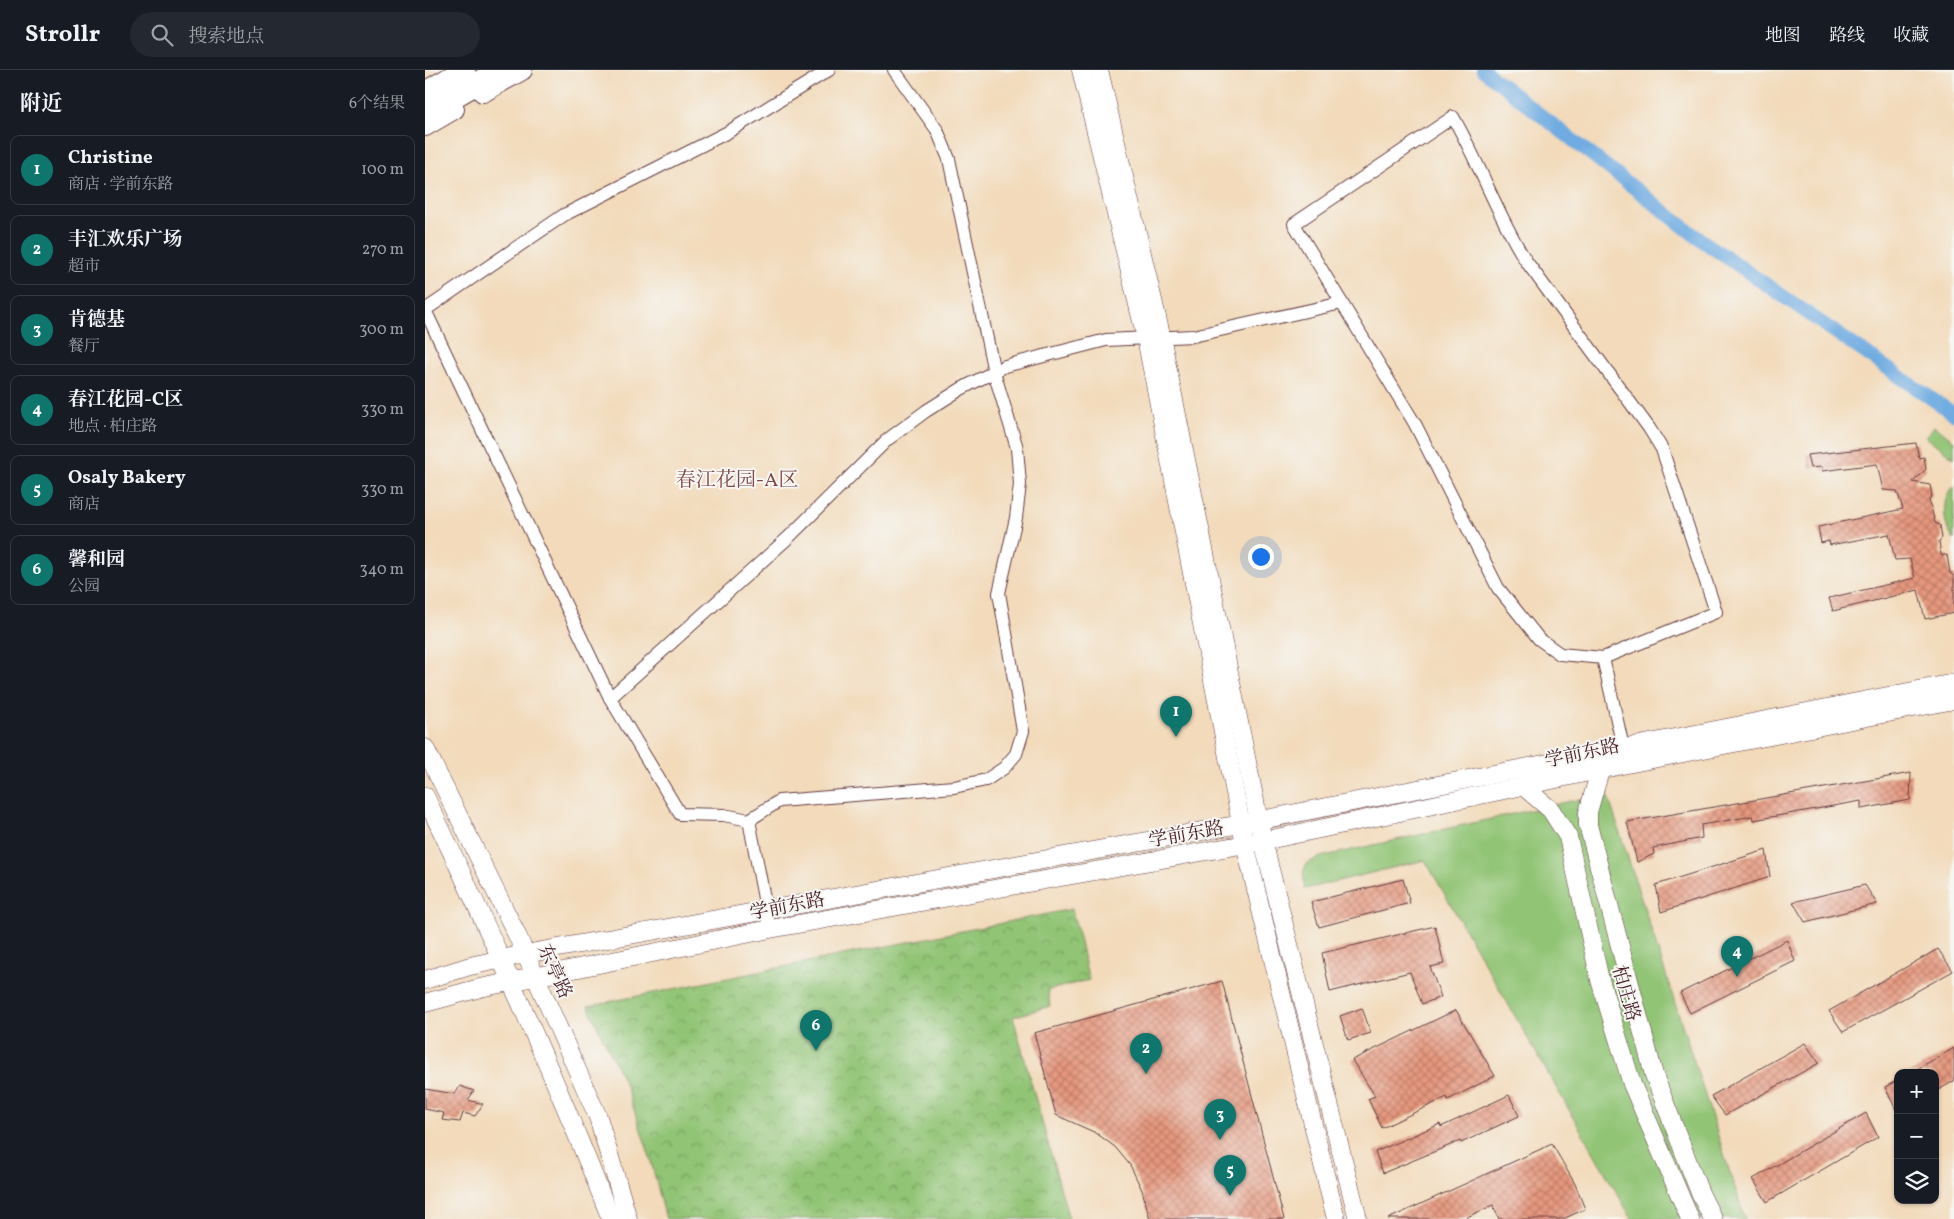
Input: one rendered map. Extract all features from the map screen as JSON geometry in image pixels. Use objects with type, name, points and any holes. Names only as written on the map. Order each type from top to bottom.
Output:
[{"type":"highway","points":[[425,93],[464,70]]},
{"type":"highway","points":[[425,113],[500,70]]},
{"type":"main road","points":[[425,126],[523,70]]},
{"type":"main road","points":[[1081,70],[1154,338],[1245,844],[1336,1219]]},
{"type":"main road","points":[[1099,70],[1154,338],[1258,820],[1358,1219]]},
{"type":"main road","name":"学前东路","points":[[425,1003],[535,976],[770,929],[1263,841],[1600,771],[1626,756],[1954,683]]},
{"type":"main road","name":"学前东路","points":[[425,980],[470,966],[525,954],[766,912],[1258,820],[1954,700]]},
{"type":"main road","name":"东亭路","points":[[425,748],[525,954],[598,1117],[628,1219]]},
{"type":"main road","name":"柏庄路","points":[[1600,771],[1588,812],[1588,825],[1654,1075],[1700,1193],[1713,1219]]},
{"type":"main road","name":"柏庄路","points":[[1523,786],[1551,810],[1561,823],[1568,837],[1600,980],[1632,1084],[1690,1219]]},
{"type":"main road","points":[[425,796],[503,960],[611,1219]]},
{"type":"street","points":[[829,70],[728,132],[564,215],[425,310],[610,698],[680,814],[723,815],[749,820],[779,802],[954,787],[986,780],[1004,768],[1016,754],[1023,731],[999,593],[1016,518],[1020,484],[1017,448],[994,372],[949,159],[937,130],[895,70]]},
{"type":"street","points":[[1453,117],[1473,152],[1511,237],[1525,261],[1649,428],[1662,449],[1716,612],[1603,658],[1560,654],[1539,639],[1498,588],[1415,424],[1294,224],[1453,117]]},
{"type":"street","points":[[610,698],[789,537],[887,440],[926,411],[1005,366],[1106,340],[1193,336],[1342,304]]},
{"type":"street","points":[[1603,658],[1626,756]]},
{"type":"street","points":[[749,820],[770,929]]},
{"type":"green space","points":[[1934,426],[1954,441],[1954,458],[1926,437]]},
{"type":"green space","points":[[1954,485],[1954,540],[1945,520],[1945,505]]},
{"type":"green space","points":[[1607,793],[1745,1219],[1632,1219],[1425,860],[1305,889],[1303,873],[1306,864],[1320,857]]},
{"type":"green space","points":[[1072,909],[1089,980],[1048,990],[1050,1006],[1013,1017],[1069,1219],[666,1219],[649,1154],[626,1086],[588,1006]]},
{"type":"building","points":[[1916,443],[1919,458],[1924,457],[1926,469],[1913,482],[1930,485],[1932,496],[1929,499],[1935,523],[1940,525],[1942,538],[1939,541],[1941,555],[1947,555],[1950,573],[1954,576],[1954,613],[1925,619],[1918,590],[1833,611],[1829,598],[1915,578],[1910,559],[1895,560],[1889,534],[1830,545],[1829,541],[1821,543],[1818,527],[1903,509],[1897,491],[1883,490],[1877,464],[1822,471],[1821,467],[1810,468],[1807,455]]},
{"type":"building","points":[[1911,773],[1910,800],[1861,809],[1861,801],[1754,820],[1753,816],[1701,825],[1702,838],[1653,848],[1654,854],[1637,862],[1627,822]]},
{"type":"building","points":[[1766,850],[1770,877],[1661,912],[1656,885]]},
{"type":"building","points":[[1403,879],[1410,903],[1319,927],[1311,902]]},
{"type":"building","points":[[1865,885],[1877,904],[1805,922],[1793,902]]},
{"type":"building","points":[[1435,926],[1444,964],[1430,967],[1441,997],[1422,1004],[1410,972],[1330,992],[1322,953]]},
{"type":"building","points":[[1787,940],[1795,961],[1690,1013],[1680,993]]},
{"type":"building","points":[[1938,949],[1953,971],[1843,1032],[1829,1011]]},
{"type":"building","points":[[1222,981],[1284,1219],[1150,1219],[1142,1190],[1130,1165],[1115,1147],[1096,1133],[1056,1115],[1034,1033]]},
{"type":"building","points":[[1362,1008],[1371,1033],[1348,1040],[1340,1016]]},
{"type":"building","points":[[1456,1010],[1495,1076],[1448,1100],[1447,1097],[1382,1128],[1368,1099],[1375,1096],[1352,1060]]},
{"type":"building","points":[[1805,1043],[1819,1063],[1725,1115],[1711,1096]]},
{"type":"building","points":[[1954,1048],[1954,1081],[1939,1090],[1939,1069],[1917,1069]]},
{"type":"building","points":[[1894,1082],[1894,1106],[1885,1087]]},
{"type":"building","points":[[460,1086],[474,1091],[468,1100],[483,1104],[475,1116],[463,1113],[460,1122],[442,1120],[444,1113],[425,1109],[425,1089],[455,1094]]},
{"type":"building","points":[[1509,1095],[1519,1116],[1461,1143],[1460,1141],[1383,1173],[1375,1152],[1440,1124],[1441,1127]]},
{"type":"building","points":[[1866,1113],[1878,1137],[1767,1202],[1753,1179]]},
{"type":"building","points":[[1552,1144],[1575,1184],[1585,1209],[1563,1219],[1499,1219],[1493,1205],[1463,1219],[1388,1219]]},
{"type":"waterway","points":[[1483,70],[1697,237],[1954,414]]},
{"type":"place","name":"Christine","points":[[1176,737]]},
{"type":"place","name":"春江花园-C区","points":[[1737,977]]},
{"type":"place","name":"馨和园","points":[[816,1051]]},
{"type":"place","name":"丰汇欢乐广场","points":[[1146,1074]]},
{"type":"place","name":"肯德基","points":[[1220,1140]]},
{"type":"place","name":"Osaly Bakery","points":[[1230,1196]]},
{"type":"district","name":"春江花园-A区","points":[[737,479]]}]
